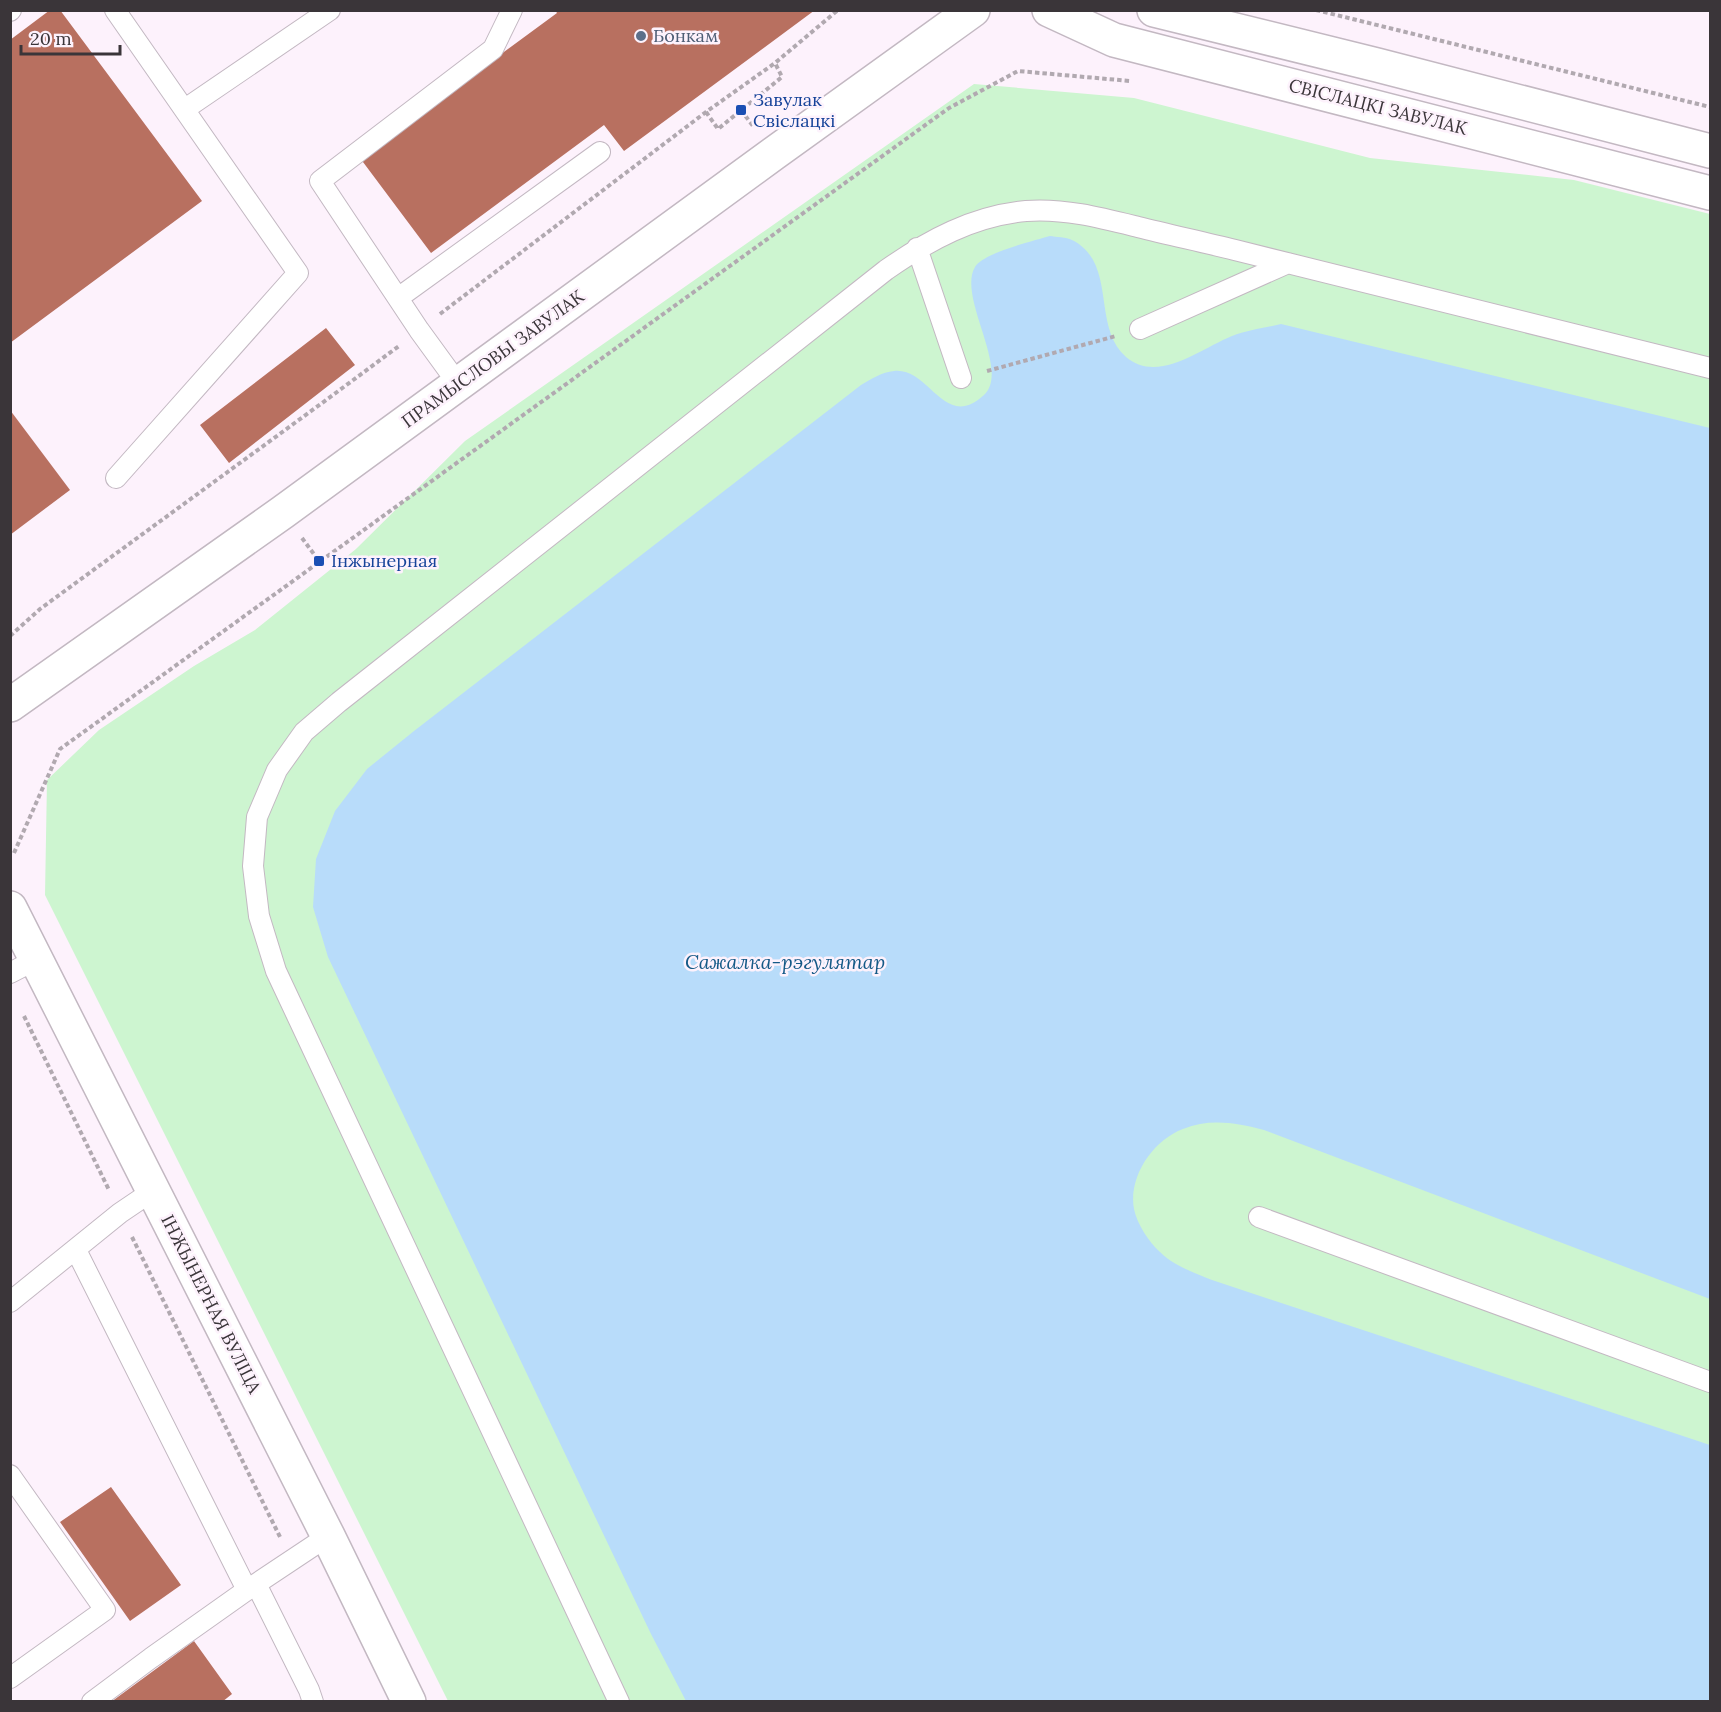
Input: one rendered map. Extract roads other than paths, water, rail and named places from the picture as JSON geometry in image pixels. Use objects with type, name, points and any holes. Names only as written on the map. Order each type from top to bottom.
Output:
[{"type":"main road","name":"ПРАМЫСЛОВЫ ЗАВУЛАК","points":[[10,705],[292,506],[974,10]]},
{"type":"main road","name":"СВІСЛАЦКІ ЗАВУЛАК","points":[[1049,10],[1114,40],[1710,193]]},
{"type":"main road","points":[[1154,10],[1710,151]]},
{"type":"main road","name":"ІНЖЫНЕРНАЯ ВУЛІЦА","points":[[10,908],[24,966],[154,1190],[409,1701]]},
{"type":"lane","points":[[115,10],[298,273],[116,478]]},
{"type":"lane","points":[[184,110],[330,10]]},
{"type":"lane","points":[[459,385],[419,330],[321,181],[493,49],[512,10]]},
{"type":"lane","points":[[398,298],[600,152]]},
{"type":"lane","points":[[620,1701],[276,971],[259,916],[256,896],[253,866],[257,817],[277,770],[304,732],[867,284],[917,248],[951,231],[988,218],[1028,211],[1069,212],[1110,220],[1710,368]]},
{"type":"lane","points":[[917,248],[961,378]]},
{"type":"lane","points":[[1140,329],[1288,263]]},
{"type":"lane","points":[[10,1302],[120,1213],[154,1190]]},
{"type":"lane","points":[[1259,1217],[1710,1382]]},
{"type":"lane","points":[[76,1250],[309,1698]]},
{"type":"lane","points":[[10,1475],[105,1610],[10,1678]]},
{"type":"lane","points":[[92,1701],[251,1587],[328,1536]]},
{"type":"water","name":"Сажалка-рэгулятар","points":[[1050,236],[1070,239],[1086,250],[1095,264],[1100,279],[1109,329],[1116,344],[1126,357],[1138,364],[1152,367],[1165,366],[1179,362],[1238,334],[1281,324],[1710,428],[1710,1299],[1264,1130],[1244,1125],[1203,1124],[1172,1134],[1145,1161],[1135,1185],[1133,1197],[1138,1221],[1152,1243],[1172,1261],[1192,1272],[1710,1445],[1710,1701],[686,1701],[651,1634],[328,957],[313,907],[316,859],[335,811],[367,769],[861,385],[881,374],[894,371],[907,372],[918,378],[947,403],[958,406],[970,404],[984,395],[991,384],[991,369],[973,296],[971,280],[975,267],[998,252]]},
{"type":"place","name":"Бонкам","points":[[641,36]]},
{"type":"place","name":"Завулак Свіслацкі","points":[[741,110]]},
{"type":"place","name":"Інжынерная","points":[[319,561]]}]
